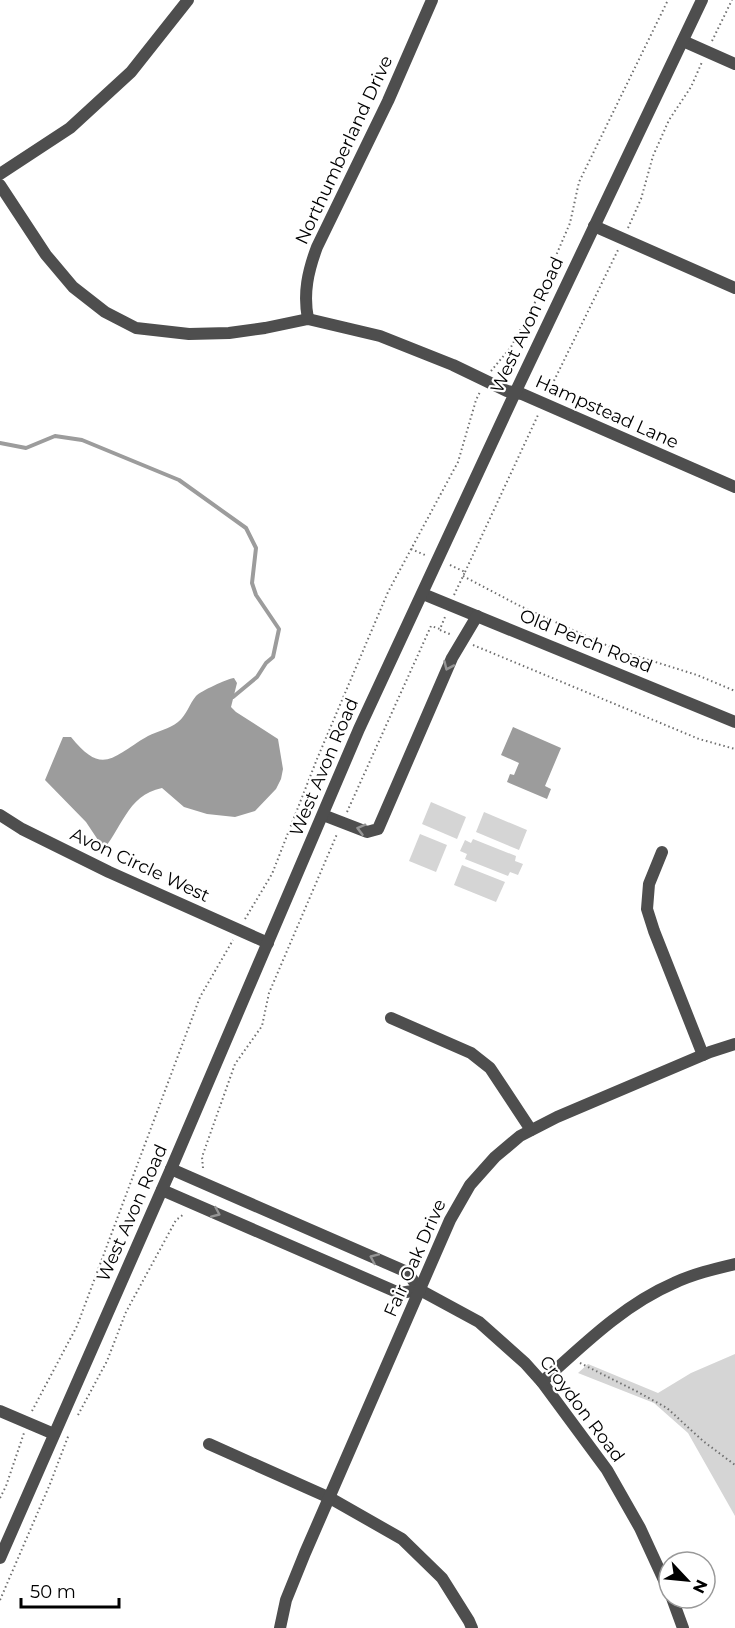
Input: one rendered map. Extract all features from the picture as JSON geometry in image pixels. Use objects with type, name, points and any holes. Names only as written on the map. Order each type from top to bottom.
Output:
[{"type":"street","points":[[0,174],[70,128],[131,72],[188,0]]},
{"type":"street","name":"Northumberland Drive","points":[[308,319],[305,291],[316,247],[388,101],[432,0]]},
{"type":"street","name":"West Avon Road","points":[[0,1558],[162,1190],[363,720],[423,594],[436,560],[702,0]]},
{"type":"street","points":[[683,41],[735,64]]},
{"type":"street","name":"Hampstead Lane","points":[[0,185],[46,255],[73,287],[105,312],[136,328],[189,334],[229,333],[308,319],[380,336],[522,394],[735,487]]},
{"type":"street","points":[[594,226],[735,288]]},
{"type":"street","name":"Old Perch Road","points":[[423,594],[735,722]]},
{"type":"street","points":[[323,814],[367,832],[378,830],[452,658],[477,616]]},
{"type":"street","name":"Avon Circle West","points":[[0,815],[22,830],[109,872],[268,943]]},
{"type":"street","points":[[662,852],[649,884],[647,909],[703,1055]]},
{"type":"street","points":[[392,1018],[471,1053],[490,1068],[531,1130]]},
{"type":"street","name":"Fair Oak Drive","points":[[280,1628],[286,1600],[450,1220],[470,1185],[495,1157],[520,1136],[531,1130],[703,1055],[735,1044]]},
{"type":"street","name":"Croydon Road","points":[[171,1169],[407,1272],[420,1290],[478,1322],[525,1363],[542,1382],[607,1470],[640,1528],[657,1565]]},
{"type":"street","name":"Croydon Road","points":[[162,1190],[399,1293],[420,1290]]},
{"type":"street","points":[[542,1382],[625,1311],[672,1283],[735,1264]]},
{"type":"street","points":[[0,1411],[54,1434]]},
{"type":"street","points":[[208,1444],[330,1498],[402,1539],[442,1578],[472,1628]]},
{"type":"street","points":[[676,1610],[683,1628]]},
{"type":"path","points":[[0,1498],[28,1422],[78,1326],[200,997],[272,874],[326,737],[388,592],[458,462],[476,400],[494,365],[511,347],[540,293],[570,223],[579,182],[668,0]]},
{"type":"path","points":[[714,38],[732,0]]},
{"type":"path","points":[[630,224],[641,199],[653,156],[669,120],[691,87],[700,66]]},
{"type":"path","points":[[551,387],[619,248]]},
{"type":"path","points":[[456,589],[539,412]]},
{"type":"path","points":[[411,549],[424,555]]},
{"type":"path","points":[[450,565],[465,572]]},
{"type":"path","points":[[463,576],[528,610],[617,650],[697,675],[735,691]]},
{"type":"path","points":[[440,630],[445,616]]},
{"type":"path","points":[[203,1173],[202,1158],[235,1064],[262,1026],[269,993],[342,822],[430,626],[699,739],[735,749]]},
{"type":"path","points":[[74,1422],[107,1361],[126,1312],[176,1220],[186,1212]]},
{"type":"path","points":[[569,1357],[667,1408],[703,1441],[735,1465]]},
{"type":"path","points":[[0,1600],[70,1433]]},
{"type":"shaded area","points":[[234,678],[237,683],[231,707],[278,739],[283,769],[276,789],[255,811],[235,817],[207,814],[184,807],[162,788],[150,792],[132,806],[100,853],[98,840],[86,822],[45,780],[63,737],[71,737],[92,757],[100,760],[117,756],[148,736],[175,724],[184,716],[196,696],[203,691]]},
{"type":"shaded area","points":[[513,727],[561,748],[545,786],[551,789],[547,799],[507,782],[510,774],[514,775],[519,763],[501,755]]},
{"type":"shaded area","points":[[431,802],[466,817],[457,839],[422,824]]},
{"type":"shaded area","points":[[484,812],[527,830],[519,850],[476,832]]},
{"type":"shaded area","points":[[420,834],[447,845],[436,872],[409,861]]},
{"type":"shaded area","points":[[473,839],[516,856],[515,861],[523,864],[518,875],[510,872],[508,876],[465,859],[467,854],[460,851],[465,840],[471,843]]},
{"type":"shaded area","points":[[462,865],[505,882],[496,902],[454,885]]},
{"type":"shaded area","points":[[735,1354],[735,1516],[688,1433],[654,1403],[578,1373],[588,1364],[658,1393],[691,1373]]},
{"type":"waterway","points":[[0,443],[26,448],[55,436],[82,440],[179,480],[246,528],[256,548],[252,583],[256,595],[279,629],[273,657],[257,677],[233,697]]}]
